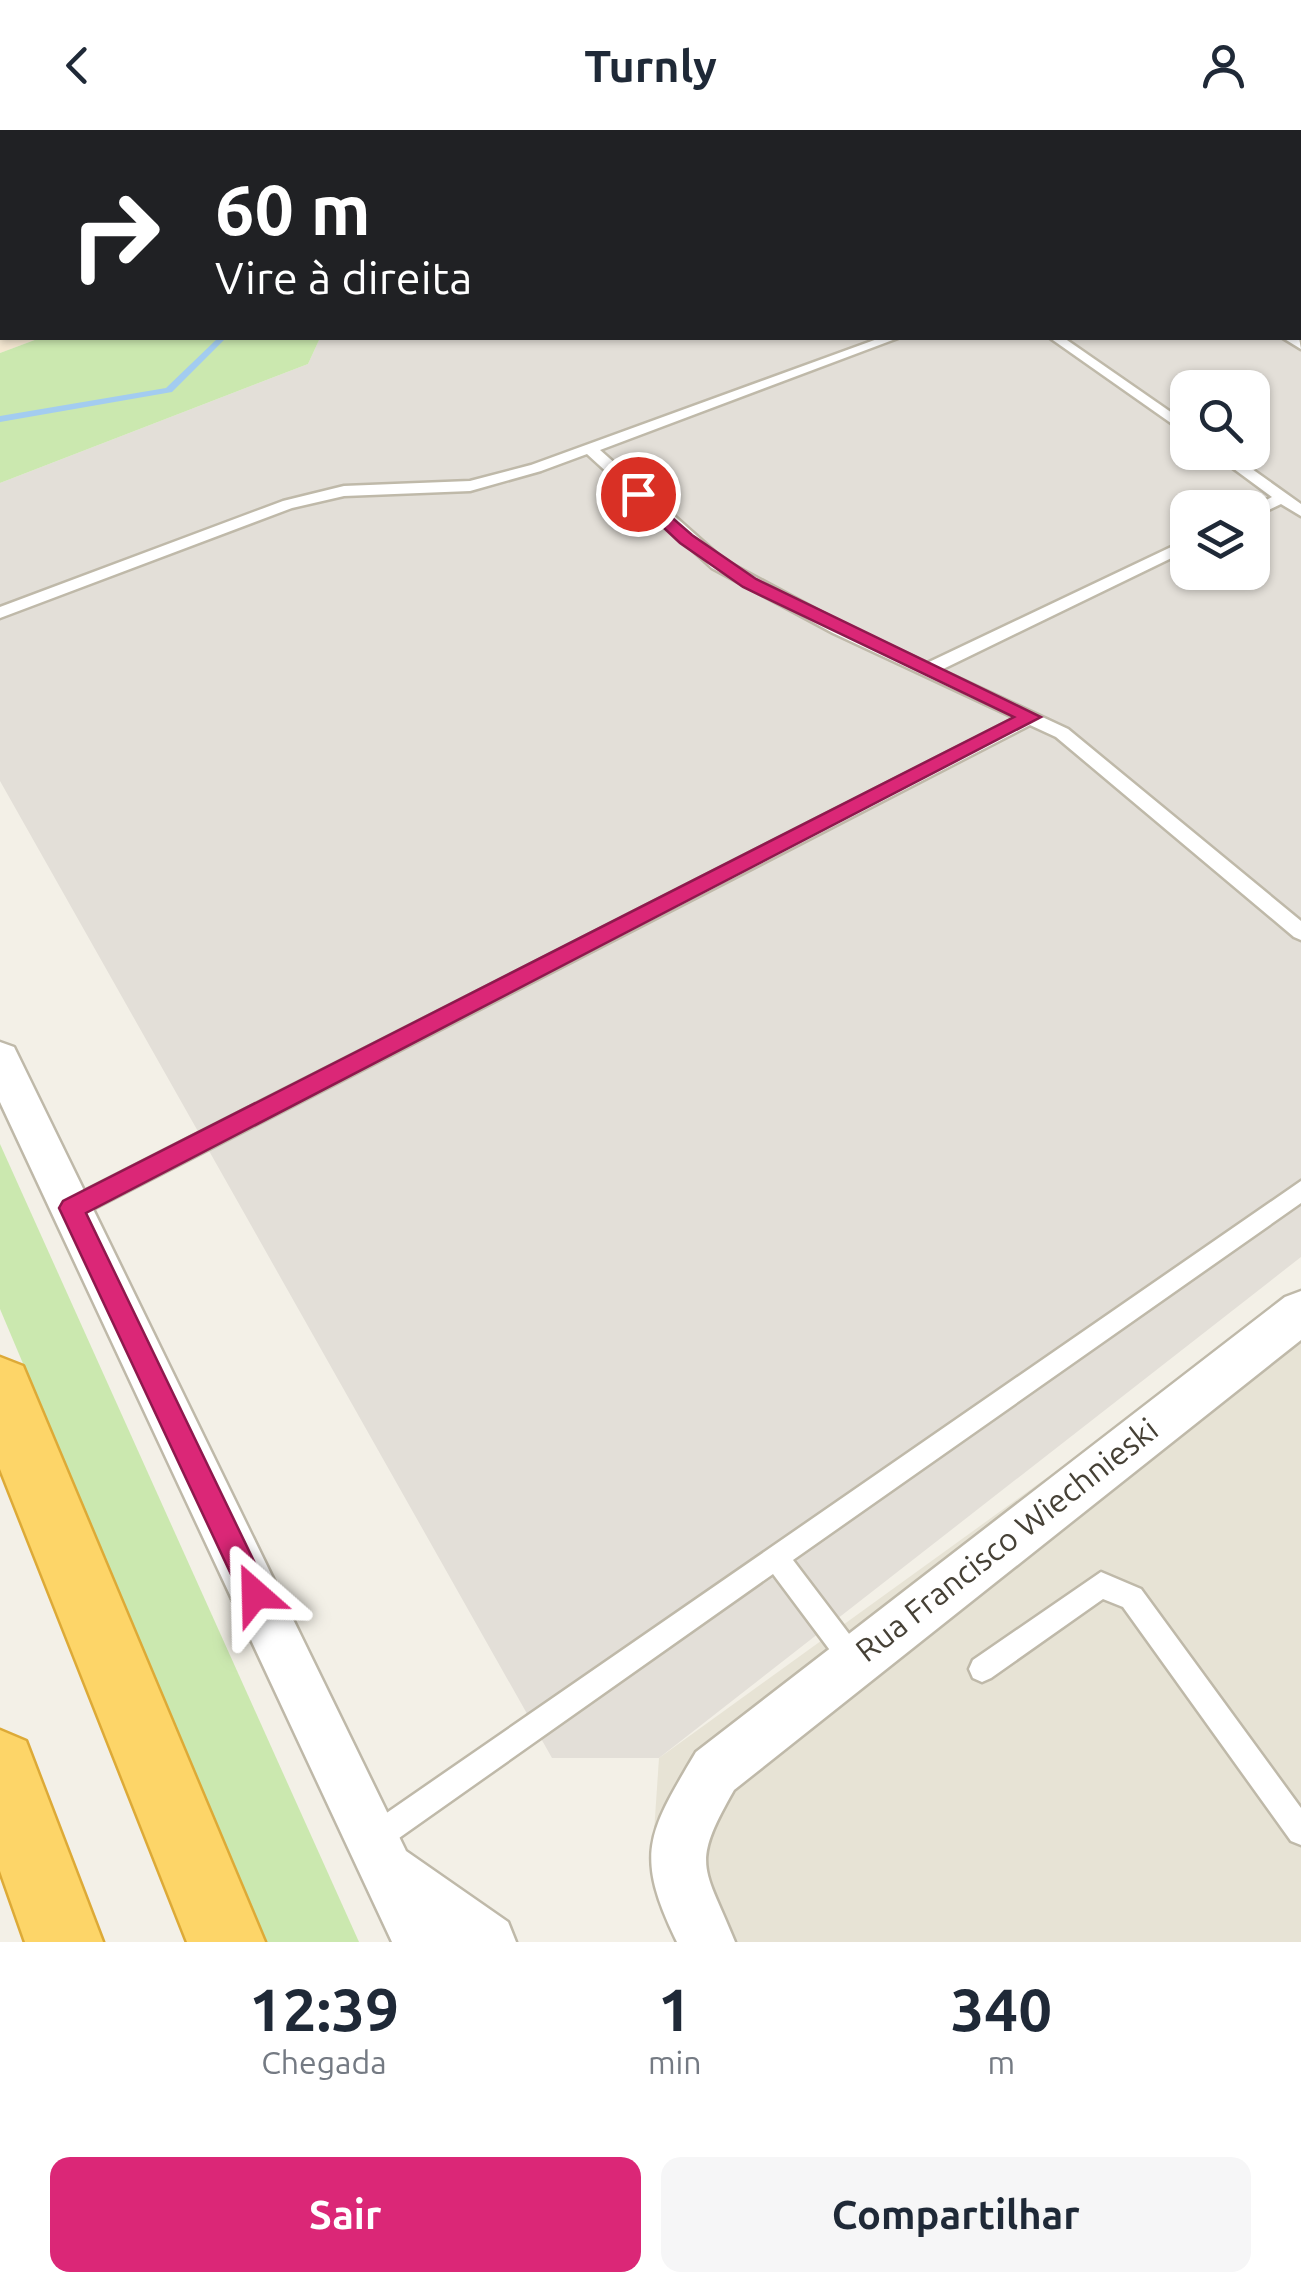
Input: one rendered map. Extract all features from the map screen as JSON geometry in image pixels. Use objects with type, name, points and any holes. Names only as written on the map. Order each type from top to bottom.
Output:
[{"type":"highway","points":[[0,1388],[226,1942]]},
{"type":"highway","points":[[0,1767],[64,1942]]},
{"type":"street","points":[[0,1059],[421,1942]]},
{"type":"street","name":"Rua Francisco Wiechnieski","points":[[707,1942],[676,1880],[676,1838],[715,1771],[1301,1312]]},
{"type":"street","points":[[379,1854],[488,1942]]},
{"type":"lane","points":[[0,613],[288,504],[344,491],[470,486],[590,448],[886,340]]},
{"type":"lane","points":[[1059,340],[1170,418]]},
{"type":"lane","points":[[590,448],[718,564],[840,629],[1062,733],[1301,932]]},
{"type":"lane","points":[[1243,470],[1301,511]]},
{"type":"lane","points":[[1270,504],[1282,498]]},
{"type":"lane","points":[[929,669],[1170,553]]},
{"type":"lane","points":[[71,1208],[1031,717]]},
{"type":"lane","points":[[379,1854],[776,1558],[1301,1192]]},
{"type":"lane","points":[[776,1558],[853,1660]]},
{"type":"lane","points":[[982,1669],[1102,1585],[1119,1590],[1132,1598],[1170,1647],[1301,1831]]},
{"type":"shaded area","points":[[0,340],[35,340],[0,353]]},
{"type":"shaded area","points":[[319,340],[1301,340],[1301,1257],[659,1758],[552,1758],[0,781],[0,483],[308,364]]},
{"type":"shaded area","points":[[1301,1294],[1301,1942],[687,1942],[651,1877],[659,1758]]},
{"type":"green space","points":[[35,340],[319,340],[308,364],[0,483],[0,353]]},
{"type":"green space","points":[[0,1144],[359,1942],[267,1942],[0,1309]]},
{"type":"waterway","points":[[0,419],[169,390],[220,340]]},
{"type":"route","points":[[255,1594],[71,1208],[1031,717],[750,583],[686,539],[638,494]]}]
